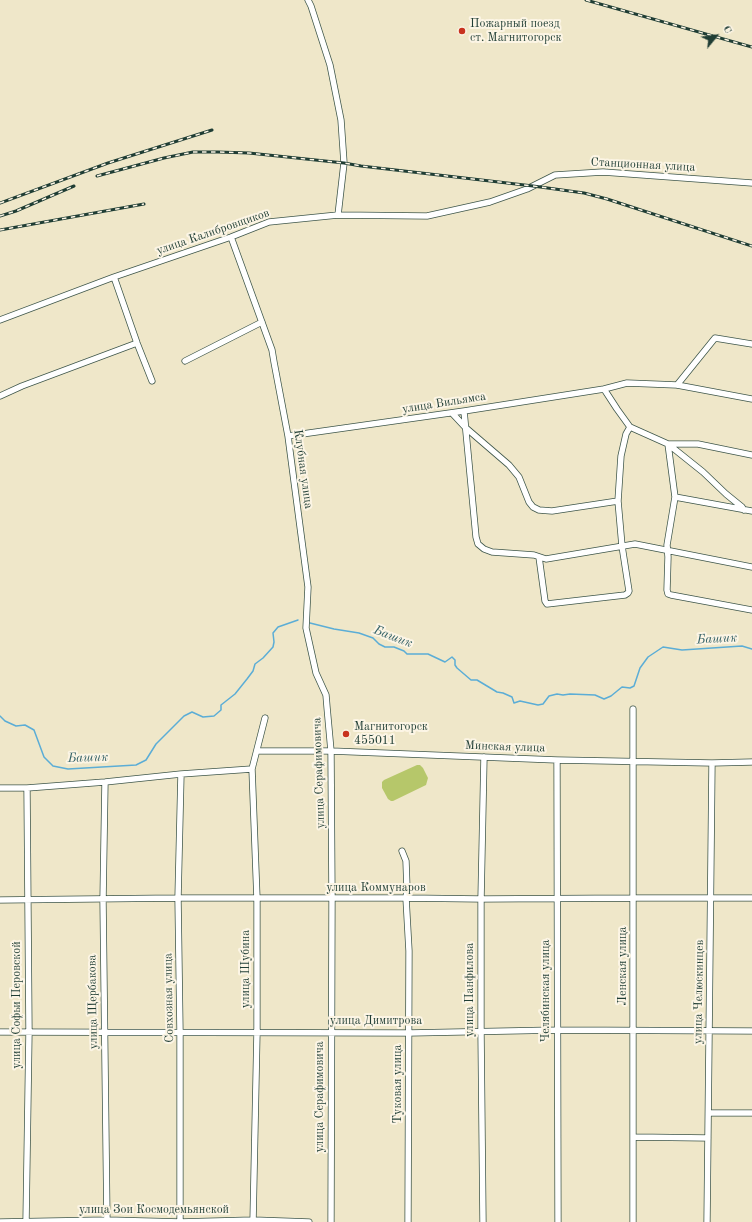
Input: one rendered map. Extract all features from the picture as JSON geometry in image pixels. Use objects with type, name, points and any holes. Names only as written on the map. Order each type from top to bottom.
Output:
[{"type":"street","points":[[308,0],[330,65],[341,120],[344,163],[338,215]]},
{"type":"street","name":"Станционная улица","points":[[490,202],[527,189],[555,175],[603,172],[752,183]]},
{"type":"street","name":"улица Калибровщиков","points":[[0,320],[114,277],[231,237],[269,222],[338,215],[427,216],[490,202]]},
{"type":"street","name":"Клубная улица","points":[[231,237],[272,350],[288,436],[308,587],[306,628],[316,673],[326,695],[327,708]]},
{"type":"street","points":[[114,277],[137,344],[152,381]]},
{"type":"street","points":[[185,361],[262,322]]},
{"type":"street","points":[[677,385],[715,338],[752,344]]},
{"type":"street","points":[[0,396],[22,386],[137,344]]},
{"type":"street","name":"улица Вильямса","points":[[288,436],[452,413],[604,389],[627,383],[677,385],[752,400]]},
{"type":"street","points":[[604,389],[630,427],[668,444],[703,472],[726,494],[742,506],[744,510]]},
{"type":"street","points":[[464,411],[476,537],[478,544],[484,550],[534,555],[546,559],[635,544],[752,567]]},
{"type":"street","points":[[452,413],[466,428],[509,465],[519,477],[529,502],[533,507],[539,510],[552,511],[618,501]]},
{"type":"street","points":[[539,557],[545,602],[547,604],[625,595],[630,591],[622,546],[618,501],[621,456],[626,434],[630,427]]},
{"type":"street","points":[[668,444],[698,444],[752,455]]},
{"type":"street","points":[[668,444],[675,497],[667,545],[668,594],[752,610]]},
{"type":"street","points":[[675,497],[752,511]]},
{"type":"street","name":"улица Серафимовича","points":[[327,708],[331,751],[331,1222]]},
{"type":"street","name":"Ленская улица","points":[[633,709],[633,1222]]},
{"type":"street","name":"улица Шубина","points":[[254,1221],[257,1032],[257,899],[252,768],[265,718]]},
{"type":"street","name":"Минская улица","points":[[257,751],[331,751],[558,760],[712,763],[752,762]]},
{"type":"street","name":"улица Панфилова","points":[[483,1222],[481,900],[484,757]]},
{"type":"street","name":"Челябинская улица","points":[[558,760],[558,1222]]},
{"type":"street","name":"улица Челюскинцев","points":[[708,1222],[712,763]]},
{"type":"street","points":[[0,788],[27,788],[105,782],[252,768]]},
{"type":"street","name":"Совхозная улица","points":[[180,1222],[178,898],[181,774]]},
{"type":"street","name":"улица Щербакова","points":[[105,782],[103,900],[107,1221]]},
{"type":"street","name":"улица Софьи Перовской","points":[[26,1222],[28,1032],[27,788]]},
{"type":"street","name":"Туковая улица","points":[[402,851],[406,861],[408,931],[408,1222]]},
{"type":"street","name":"улица Коммунаров","points":[[0,900],[178,898],[406,898],[481,900],[752,898]]},
{"type":"street","name":"улица Димитрова","points":[[0,1032],[104,1031],[409,1033],[557,1030],[752,1031]]},
{"type":"street","points":[[709,1113],[752,1113]]},
{"type":"street","points":[[634,1137],[708,1138]]},
{"type":"street","name":"улица Зои Космодемьянской","points":[[0,1222],[309,1222]]},
{"type":"green space","points":[[417,765],[420,765],[423,768],[428,778],[426,785],[393,801],[388,799],[382,788],[382,782]]},
{"type":"waterway","name":"Башик","points":[[0,716],[5,721],[16,726],[25,725],[34,730],[44,757],[53,766],[68,769],[136,765],[146,760],[156,744],[184,716],[192,712],[203,717],[214,716],[221,710],[221,705],[235,694],[253,671],[255,664],[273,647],[273,633],[278,627],[298,620]]},
{"type":"waterway","name":"Башик","points":[[310,623],[359,633],[373,638],[385,647],[394,647],[404,651],[407,654],[428,654],[445,662],[452,657],[455,660],[455,665],[457,668],[471,680],[477,680],[497,692],[512,697],[514,703],[520,701],[538,705],[543,704],[549,696],[557,694],[595,695],[604,699],[611,696],[622,687],[630,688],[634,686],[640,668],[648,657],[663,647],[682,650],[742,646],[752,649]]},
{"type":"railway","points":[[586,0],[752,47]]},
{"type":"railway","points":[[0,203],[108,163],[212,130]]},
{"type":"railway","points":[[97,176],[164,158],[193,152],[249,153],[344,163],[584,193],[752,246]]},
{"type":"railway","points":[[0,216],[16,211],[74,186]]},
{"type":"railway","points":[[0,230],[144,204]]},
{"type":"place","name":"Пожарный поезд ст. Магнитогорск","points":[[462,31]]},
{"type":"place","name":"Магнитогорск 455011","points":[[346,734]]}]
